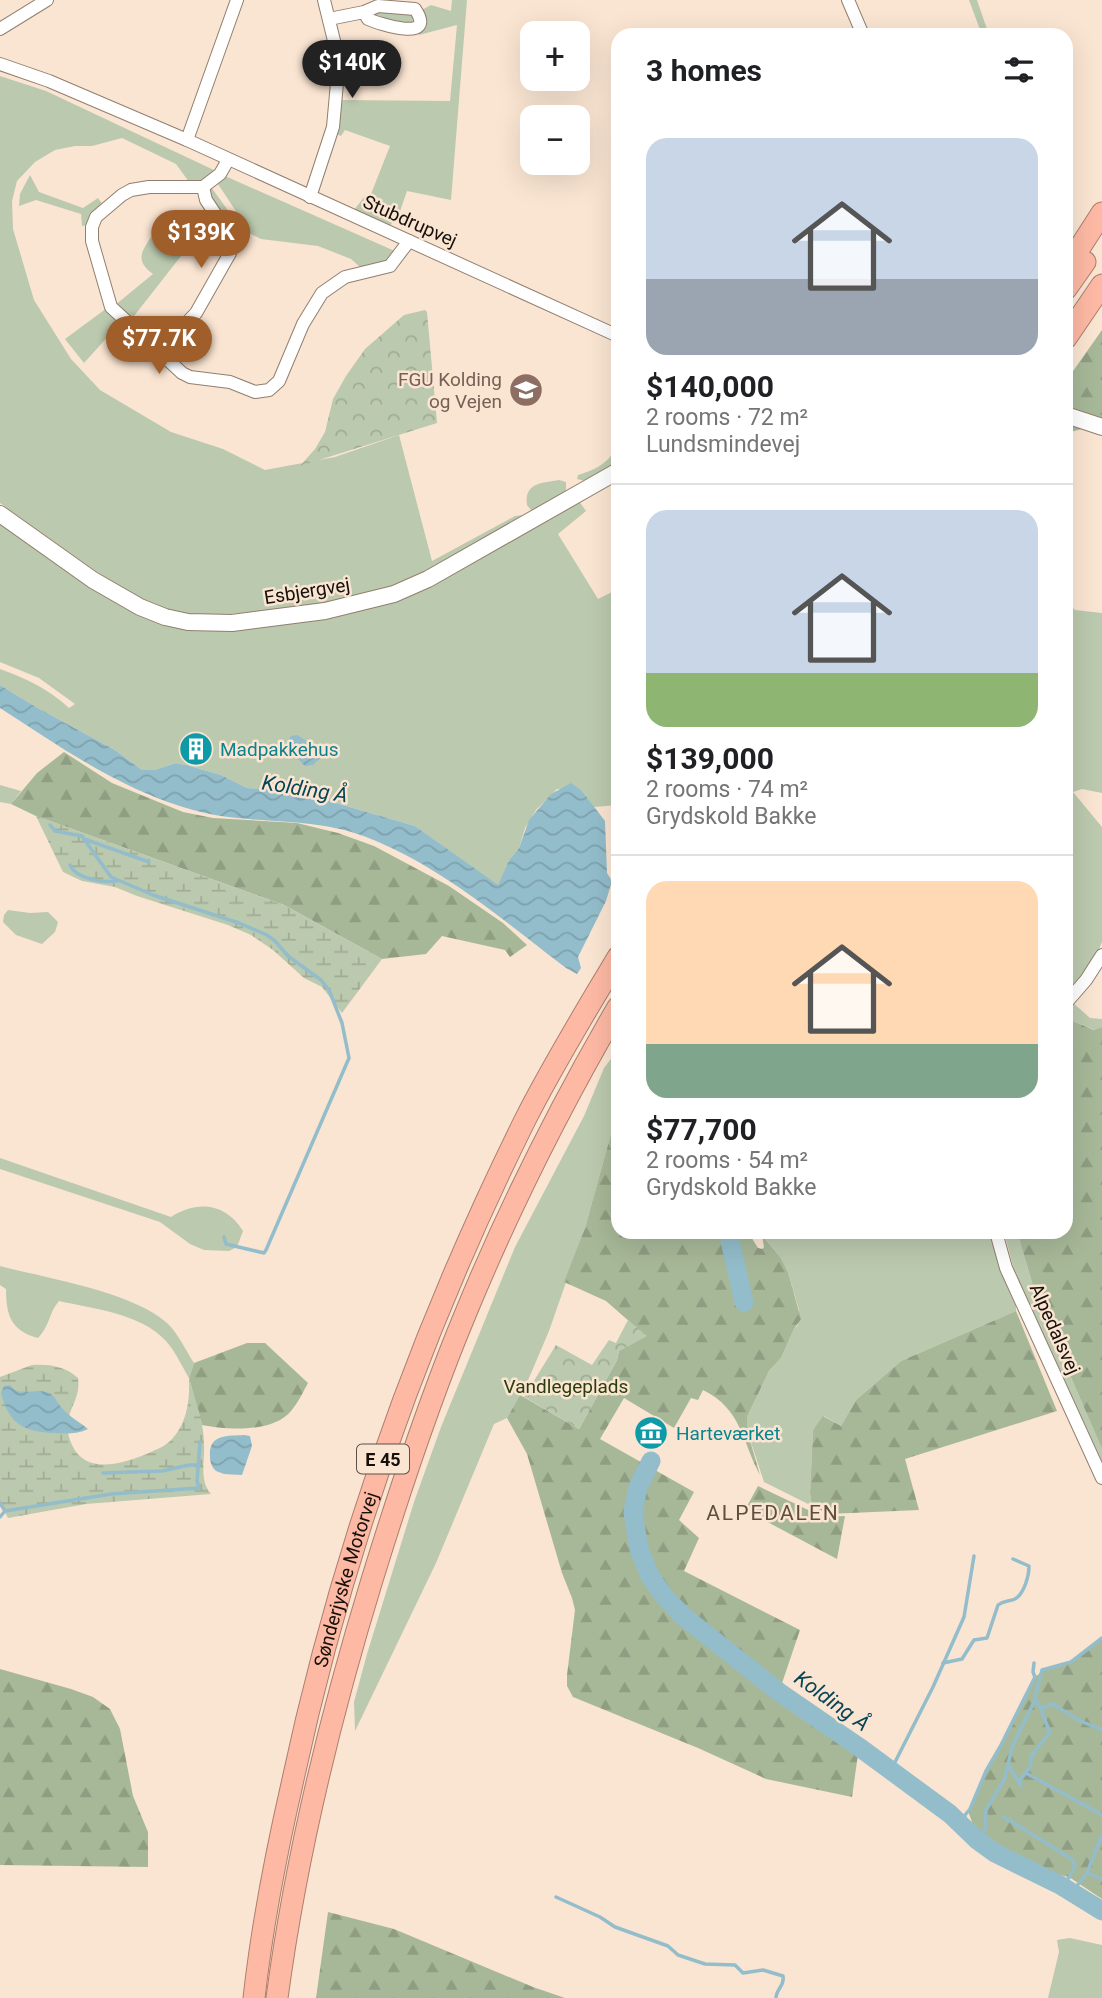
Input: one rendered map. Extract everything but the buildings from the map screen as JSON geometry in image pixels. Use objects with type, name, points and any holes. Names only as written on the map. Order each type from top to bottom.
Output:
[{"type":"highway","points":[[1073,258],[1102,213]]},
{"type":"highway","points":[[1073,279],[1102,237]]},
{"type":"highway","points":[[1073,328],[1099,290]]},
{"type":"highway","name":"Sønderjyske Motorvej","points":[[254,1998],[276,1855],[302,1736],[331,1618],[371,1492],[415,1368],[467,1244],[525,1120],[611,969]]},
{"type":"highway","name":"Sønderjyske Motorvej","points":[[277,1998],[301,1850],[343,1678],[420,1432],[466,1311],[516,1201],[580,1073],[611,1019]]},
{"type":"main road","points":[[1073,418],[1102,427]]},
{"type":"main road","name":"Esbjergvej","points":[[0,514],[93,580],[140,607],[188,622],[232,623],[325,611],[394,594],[428,579],[611,475]]},
{"type":"street","points":[[0,29],[47,0]]},
{"type":"street","points":[[187,141],[237,0]]},
{"type":"street","points":[[310,197],[333,127],[339,61],[324,0]]},
{"type":"street","points":[[848,0],[860,28]]},
{"type":"street","points":[[329,19],[364,12]]},
{"type":"street","name":"Stubdrupvej","points":[[0,64],[49,80],[611,333]]},
{"type":"street","points":[[229,160],[220,174],[203,187],[149,187],[131,190],[121,195],[96,217],[92,227],[92,242],[111,307],[158,353],[190,377],[230,382],[255,391],[269,390],[279,381],[303,324],[321,293],[345,277],[390,266],[409,241]]},
{"type":"street","points":[[158,353],[196,313],[230,253],[228,233],[206,200],[203,187]]},
{"type":"street","points":[[1073,995],[1102,955]]},
{"type":"street","name":"Alpedalsvej","points":[[998,1239],[1006,1268],[1102,1478]]},
{"type":"green space","points":[[452,0],[467,0],[451,200],[407,191],[399,214],[396,213],[390,227],[354,210],[365,196],[369,199],[390,146],[345,130],[341,136],[336,134],[339,100],[450,101],[457,25],[419,35],[418,32],[422,10],[431,5],[451,11]]},
{"type":"green space","points":[[969,0],[977,0],[987,28],[979,28]]},
{"type":"green space","points":[[375,11],[410,14],[413,17],[412,25],[374,17]]},
{"type":"green space","points":[[0,76],[46,91],[216,171],[192,186],[176,164],[122,138],[92,146],[55,150],[35,162],[17,181],[12,201],[13,229],[34,300],[71,359],[100,390],[171,432],[223,449],[265,470],[335,457],[399,435],[432,561],[515,516],[523,515],[522,517],[408,582],[322,605],[188,616],[167,611],[124,591],[0,503]]},
{"type":"green space","points":[[30,175],[39,192],[83,208],[98,198],[103,205],[88,225],[82,226],[81,214],[36,200],[19,206],[20,194]]},
{"type":"green space","points":[[225,176],[397,252],[384,264],[360,267],[351,259],[318,246],[261,239],[251,234],[218,184]]},
{"type":"green space","points":[[211,187],[248,238],[240,244],[235,242],[235,237],[210,200]]},
{"type":"green space","points":[[153,234],[175,236],[181,256],[134,316],[155,339],[165,339],[160,345],[114,306],[153,274],[143,264],[142,255]]},
{"type":"green space","points":[[107,308],[120,323],[84,363],[65,339]]},
{"type":"green space","points":[[425,310],[437,423],[300,466],[325,432],[333,399],[365,349],[404,315]]},
{"type":"green space","points":[[1102,330],[1102,424],[1073,431],[1073,371]]},
{"type":"green space","points":[[611,456],[611,468],[585,481],[577,479],[578,475],[606,462]]},
{"type":"green space","points":[[559,480],[566,482],[566,491],[537,511],[531,510],[527,505],[527,498],[531,488],[540,483]]},
{"type":"green space","points":[[579,501],[586,511],[558,534],[598,599],[611,592],[611,806],[594,807],[582,791],[557,789],[536,810],[525,828],[519,848],[509,860],[498,886],[415,826],[322,799],[247,788],[221,775],[176,763],[154,770],[142,770],[115,750],[0,685],[0,669],[36,685],[69,708],[75,704],[39,678],[0,662],[0,522],[176,626],[220,631],[302,620],[377,606],[435,584]]},
{"type":"green space","points":[[1073,608],[1102,613],[1102,793],[1082,789],[1073,792]]},
{"type":"green space","points":[[64,752],[112,783],[183,812],[213,818],[297,823],[338,833],[374,846],[449,886],[503,923],[527,945],[510,957],[505,950],[442,936],[426,954],[382,959],[284,905],[36,816],[11,804],[37,773]]},
{"type":"green space","points":[[0,785],[21,791],[11,804],[0,802]]},
{"type":"green space","points":[[1073,792],[1102,827],[1102,942],[1094,961],[1073,986]]},
{"type":"green space","points":[[36,816],[284,905],[382,959],[342,1013],[322,987],[304,978],[273,950],[251,935],[115,887],[82,881],[63,872]]},
{"type":"green space","points":[[8,910],[48,912],[58,922],[55,932],[42,944],[16,935],[3,922]]},
{"type":"green space","points":[[1073,1003],[1090,1018],[1102,1019],[1102,1027],[1095,1030],[1073,1021]]},
{"type":"green space","points":[[1073,1021],[1094,1030],[1102,1027],[1102,1449],[1037,1299],[1019,1239],[1073,1239]]},
{"type":"green space","points":[[611,1059],[611,1134],[585,1228],[549,1331],[526,1385],[507,1418],[494,1424],[436,1563],[355,1731],[354,1702],[367,1654],[414,1502],[441,1427],[515,1247],[584,1116],[604,1068]]},
{"type":"green space","points":[[611,1134],[611,1239],[752,1239],[758,1248],[762,1249],[763,1239],[765,1239],[781,1258],[788,1272],[801,1319],[781,1358],[769,1371],[747,1417],[747,1430],[760,1475],[733,1417],[716,1398],[703,1390],[698,1400],[691,1398],[674,1428],[624,1398],[600,1439],[694,1492],[679,1520],[699,1538],[684,1571],[800,1630],[779,1692],[859,1747],[852,1797],[766,1779],[573,1697],[567,1686],[575,1610],[527,1454],[507,1418],[520,1395],[579,1429],[617,1360],[619,1351],[646,1336],[606,1301],[564,1282],[585,1228]]},
{"type":"green space","points":[[0,1158],[171,1217],[191,1208],[210,1207],[220,1210],[243,1231],[237,1247],[229,1251],[204,1250],[190,1244],[160,1222],[0,1169]]},
{"type":"green space","points":[[766,1239],[995,1239],[1016,1299],[1016,1311],[901,1361],[856,1400],[841,1426],[824,1416],[813,1430],[810,1493],[812,1506],[764,1482],[747,1430],[747,1417],[769,1371],[781,1358],[798,1325],[799,1310],[781,1258]]},
{"type":"green space","points":[[1006,1239],[1019,1239],[1037,1299],[1102,1449],[1102,1467],[1017,1281]]},
{"type":"green space","points":[[0,1266],[88,1287],[152,1312],[171,1327],[194,1363],[189,1378],[166,1341],[143,1324],[116,1314],[59,1301],[38,1338],[22,1331],[9,1314],[6,1289],[0,1285]]},
{"type":"green space","points":[[1016,1311],[1057,1411],[905,1459],[919,1510],[828,1514],[812,1506],[810,1493],[813,1430],[823,1416],[841,1426],[856,1400],[901,1361]]},
{"type":"green space","name":"Vandlegeplads","points":[[628,1320],[647,1336],[619,1351],[617,1360],[579,1429],[524,1397],[556,1345],[592,1365],[609,1340],[616,1343]]},
{"type":"green space","points":[[247,1343],[265,1343],[308,1383],[296,1405],[283,1418],[262,1426],[236,1429],[202,1425],[189,1378],[194,1363]]},
{"type":"green space","points":[[32,1365],[56,1367],[78,1378],[68,1434],[78,1455],[96,1464],[129,1460],[170,1441],[184,1418],[189,1395],[189,1378],[202,1428],[205,1483],[211,1494],[86,1504],[8,1518],[0,1503],[0,1377]]},
{"type":"green space","points":[[758,1486],[823,1517],[845,1516],[837,1559],[745,1510]]},
{"type":"green space","points":[[1102,1638],[1102,1899],[1069,1877],[1050,1873],[983,1841],[976,1833],[968,1811],[1035,1677],[1048,1667],[1063,1666],[1071,1662]]},
{"type":"green space","points":[[0,1669],[93,1697],[110,1709],[120,1729],[133,1796],[148,1832],[148,1867],[0,1865]]},
{"type":"green space","points":[[328,1912],[394,1929],[565,1998],[316,1998]]},
{"type":"green space","points":[[1070,1938],[1102,1945],[1102,1998],[1048,1998],[1059,1952],[1057,1940]]},
{"type":"water","points":[[0,685],[115,750],[142,770],[154,770],[176,763],[221,775],[247,788],[322,799],[415,826],[498,885],[509,860],[519,848],[529,820],[551,794],[571,783],[582,791],[605,821],[607,873],[611,879],[606,901],[578,957],[581,968],[577,974],[566,968],[471,895],[394,849],[345,830],[215,815],[167,802],[117,780],[0,708]]},
{"type":"water","points":[[297,735],[321,750],[320,758],[313,765],[305,766],[281,751],[291,736]]},
{"type":"water","points":[[10,1385],[18,1391],[41,1391],[50,1394],[65,1411],[88,1429],[76,1433],[59,1433],[35,1431],[20,1425],[9,1413],[1,1393],[4,1386]]},
{"type":"water","points":[[250,1436],[252,1446],[242,1475],[216,1471],[210,1460],[213,1443],[221,1438]]},
{"type":"waterway","points":[[50,825],[55,831],[82,836],[149,862]]},
{"type":"waterway","points":[[84,839],[111,877],[153,895],[267,935],[288,956],[321,980],[329,990],[342,1023],[349,1058],[266,1250],[264,1253],[226,1244],[224,1237]]},
{"type":"waterway","points":[[70,865],[84,877],[98,881],[117,881]]},
{"type":"waterway","points":[[730,1239],[744,1302]]},
{"type":"waterway","points":[[0,1517],[5,1511],[111,1494],[199,1488],[197,1481],[200,1442]]},
{"type":"waterway","name":"Kolding Å","points":[[651,1461],[638,1487],[633,1512],[639,1549],[650,1576],[683,1616],[779,1692],[950,1814],[995,1853],[1060,1885],[1102,1911]]},
{"type":"waterway","points":[[103,1473],[162,1471],[199,1465]]},
{"type":"waterway","points":[[0,1503],[5,1511]]},
{"type":"waterway","points":[[890,1772],[933,1687],[964,1617],[974,1556]]},
{"type":"waterway","points":[[943,1663],[962,1659],[974,1640],[987,1638],[998,1605],[1015,1599],[1021,1593],[1029,1566],[1013,1559]]},
{"type":"waterway","points":[[977,1840],[985,1830],[986,1810],[1005,1778],[1012,1747],[1034,1702],[1042,1670],[1071,1662],[1102,1638]]},
{"type":"waterway","points":[[965,1826],[965,1815],[1035,1677],[1034,1663]]},
{"type":"waterway","points":[[1019,1781],[1030,1767],[1032,1755],[1050,1732],[1035,1699]]},
{"type":"waterway","points":[[1042,1708],[1053,1704],[1078,1720],[1102,1730]]},
{"type":"waterway","points":[[1009,1766],[1021,1786]]},
{"type":"waterway","points":[[1026,1773],[1102,1815]]},
{"type":"waterway","points":[[1004,1817],[1072,1859],[1075,1865],[1070,1877],[1060,1885]]},
{"type":"waterway","points":[[1072,1892],[1087,1873],[1102,1834]]},
{"type":"waterway","points":[[1087,1873],[1102,1879]]},
{"type":"waterway","points":[[556,1897],[600,1917],[615,1927],[668,1946],[678,1955],[705,1964],[735,1965],[743,1973],[763,1970],[783,1976],[776,1998]]},
{"type":"place","name":"FGU Kolding og Vejen","points":[[526,390]]},
{"type":"place","name":"Madpakkehus","points":[[196,749]]},
{"type":"place","name":"Harteværket","points":[[651,1433]]},
{"type":"district","name":"ALPEDALEN","points":[[773,1513]]}]
